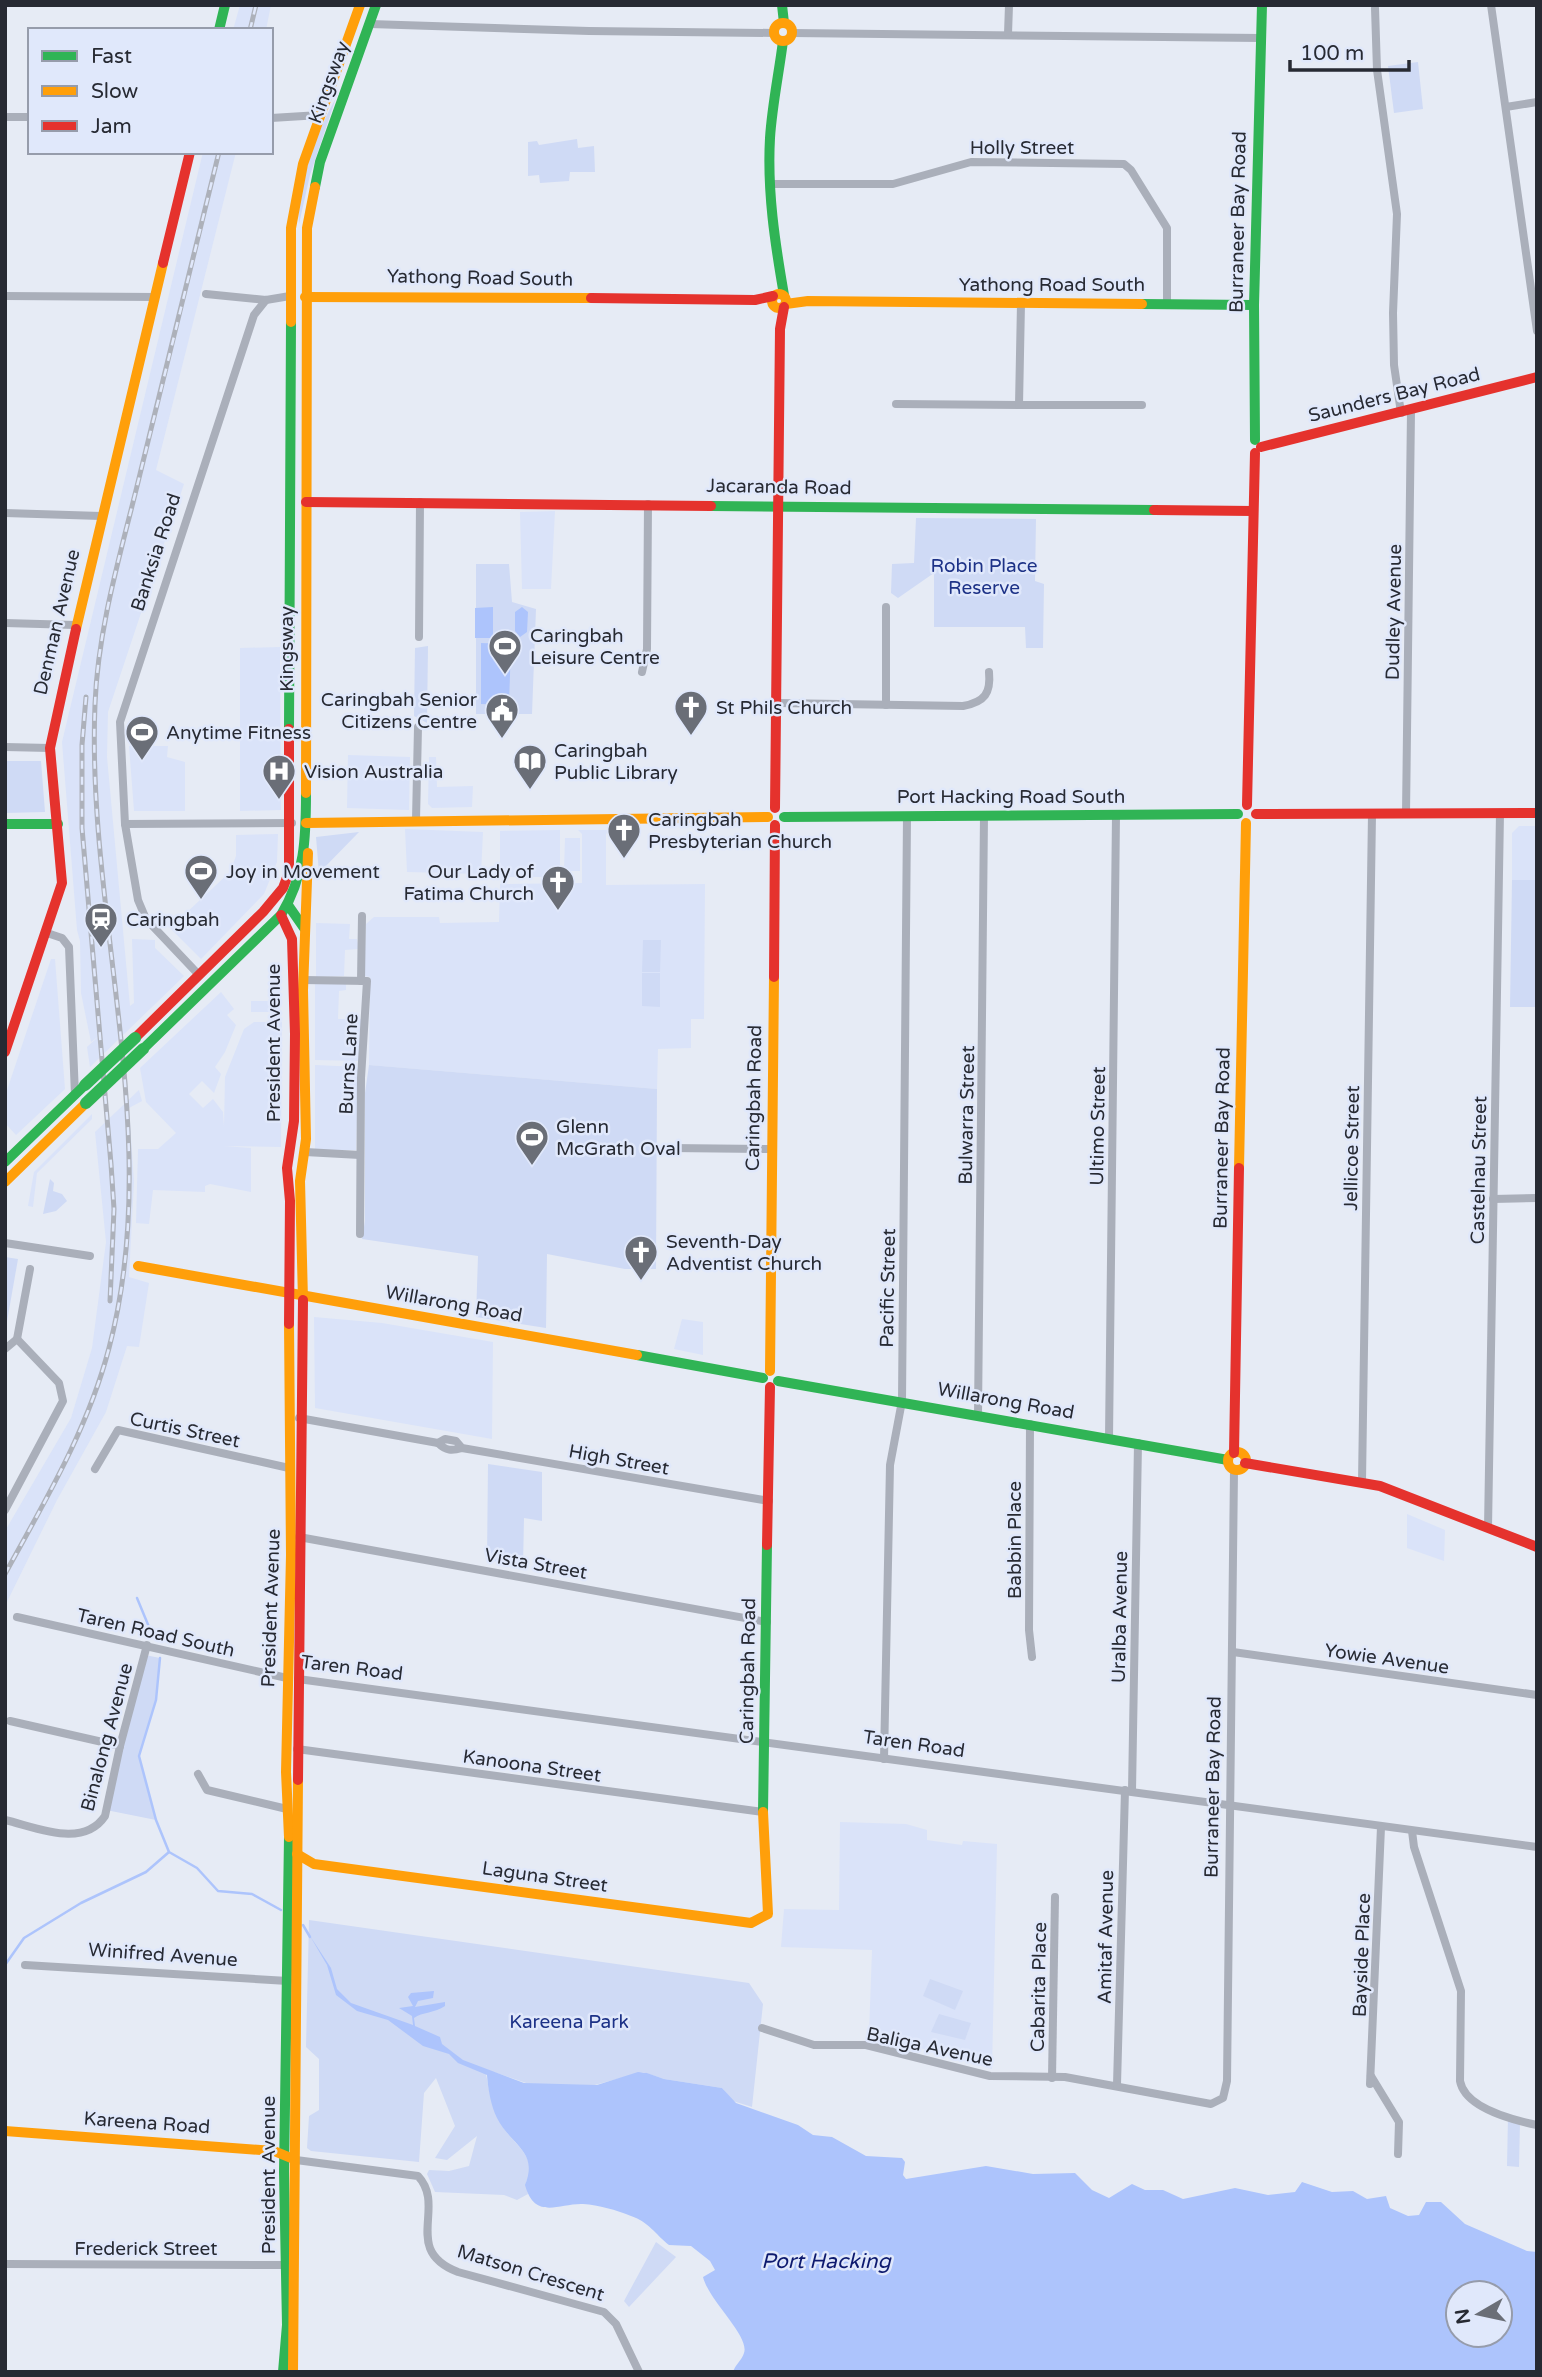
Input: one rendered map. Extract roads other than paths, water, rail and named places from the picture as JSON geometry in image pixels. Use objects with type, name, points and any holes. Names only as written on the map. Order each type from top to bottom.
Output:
[{"type":"street","points":[[219,28],[225,5]]},
{"type":"street","name":"Kingsway","points":[[5,1182],[81,1099],[85,1085],[277,896],[291,866],[290,228],[295,195],[320,115],[360,5]]},
{"type":"street","name":"Kingsway","points":[[5,1162],[143,1049],[209,985],[285,910],[303,870],[306,826],[307,228],[315,178],[376,5]]},
{"type":"street","name":"Caringbah Road","points":[[768,1914],[763,1812],[769,1501],[780,329],[770,184],[770,136],[783,33],[782,5]]},
{"type":"street","points":[[1008,34],[1009,5]]},
{"type":"street","name":"Burraneer Bay Road","points":[[1218,2103],[1227,2090],[1252,510],[1257,447],[1254,305],[1262,5]]},
{"type":"street","points":[[1491,5],[1537,331]]},
{"type":"street","name":"Dudley Avenue","points":[[1375,8],[1377,70],[1398,214],[1393,326],[1406,412],[1406,814]]},
{"type":"street","points":[[355,20],[370,23],[602,31],[1261,38]]},
{"type":"street","points":[[1506,107],[1537,102]]},
{"type":"street","points":[[273,118],[320,115]]},
{"type":"street","points":[[5,117],[28,117]]},
{"type":"street","name":"Denman Avenue","points":[[47,933],[61,883],[50,748],[75,625],[190,154]]},
{"type":"street","name":"Holly Street","points":[[770,184],[893,184],[971,162],[1124,164],[1131,170],[1167,228],[1167,303]]},
{"type":"street","name":"Yathong Road South","points":[[206,294],[266,300],[290,296],[426,295],[1254,305]]},
{"type":"street","points":[[5,296],[155,297]]},
{"type":"street","name":"Banksia Road","points":[[199,975],[151,924],[141,909],[133,880],[125,824],[119,740],[124,705],[254,315],[266,300]]},
{"type":"street","points":[[1019,405],[1021,303]]},
{"type":"street","name":"Saunders Bay Road","points":[[1257,447],[1406,412],[1537,377]]},
{"type":"street","points":[[896,404],[1142,405]]},
{"type":"street","points":[[419,637],[420,502]]},
{"type":"street","name":"Jacaranda Road","points":[[290,503],[1252,510]]},
{"type":"street","points":[[642,672],[647,649],[649,504]]},
{"type":"street","points":[[5,513],[101,516]]},
{"type":"street","points":[[886,607],[886,705]]},
{"type":"street","points":[[5,623],[75,625]]},
{"type":"street","points":[[777,703],[974,704],[990,689],[989,672]]},
{"type":"street","points":[[416,820],[418,727]]},
{"type":"street","points":[[5,747],[50,748]]},
{"type":"street","name":"Castelnau Street","points":[[1488,1528],[1500,813]]},
{"type":"street","name":"Port Hacking Road South","points":[[292,823],[306,826],[416,820],[1537,813]]},
{"type":"street","name":"Jellicoe Street","points":[[1362,1482],[1372,814]]},
{"type":"street","name":"Bulwarra Street","points":[[978,1415],[984,815]]},
{"type":"street","name":"Ultimo Street","points":[[1109,1438],[1116,815]]},
{"type":"street","name":"Pacific Street","points":[[884,1759],[890,1465],[902,1401],[907,816]]},
{"type":"street","points":[[125,824],[292,823]]},
{"type":"street","points":[[5,824],[58,824]]},
{"type":"street","name":"President Avenue","points":[[296,1294],[287,1168],[294,1110],[298,979],[309,877],[306,826]]},
{"type":"street","points":[[277,896],[285,910],[299,917],[305,932]]},
{"type":"street","name":"President Avenue","points":[[285,910],[298,979],[304,1152],[300,1181],[296,1294],[291,1555],[293,2372]]},
{"type":"street","name":"Burns Lane","points":[[360,1234],[360,1155],[367,981],[361,981],[362,916]]},
{"type":"street","points":[[6,1049],[47,933],[62,938],[69,947],[81,1099]]},
{"type":"street","points":[[199,975],[209,985]]},
{"type":"street","points":[[298,979],[361,981]]},
{"type":"street","points":[[670,1148],[771,1149]]},
{"type":"street","points":[[290,1194],[298,1158],[304,1152],[360,1155]]},
{"type":"street","points":[[1493,1199],[1537,1198]]},
{"type":"street","points":[[5,1243],[90,1256]]},
{"type":"street","name":"Willarong Road","points":[[138,1265],[1362,1482],[1398,1492],[1537,1547]]},
{"type":"street","points":[[5,1349],[17,1339],[30,1269]]},
{"type":"street","points":[[5,1510],[63,1401],[60,1383],[17,1339]]},
{"type":"street","name":"High Street","points":[[294,1418],[438,1443],[444,1449],[462,1448],[769,1501]]},
{"type":"street","name":"Babbin Place","points":[[1030,1424],[1029,1630],[1032,1657]]},
{"type":"street","name":"Curtis Street","points":[[95,1469],[118,1430],[294,1469]]},
{"type":"street","name":"Uralba Avenue","points":[[1128,1791],[1138,1443]]},
{"type":"street","name":"President Avenue","points":[[293,1981],[297,1854],[292,1810],[298,1749],[292,1679],[299,1537],[294,1469]]},
{"type":"street","name":"Vista Street","points":[[299,1537],[767,1622]]},
{"type":"street","name":"Taren Road South","points":[[17,1617],[292,1679]]},
{"type":"street","name":"Binalong Avenue","points":[[5,1820],[68,1835],[91,1830],[105,1815],[147,1645]]},
{"type":"street","name":"Yowie Avenue","points":[[1233,1652],[1537,1695]]},
{"type":"street","name":"Taren Road","points":[[292,1679],[1537,1847]]},
{"type":"street","points":[[10,1721],[120,1746]]},
{"type":"street","name":"Kanoona Street","points":[[298,1749],[763,1812]]},
{"type":"street","points":[[198,1774],[207,1790],[292,1810]]},
{"type":"street","name":"Amitaf Avenue","points":[[1117,2085],[1128,1791]]},
{"type":"street","name":"Bayside Place","points":[[1381,1827],[1370,2080],[1399,2122],[1398,2154]]},
{"type":"street","points":[[1412,1831],[1413,1847],[1461,1991],[1460,2081],[1463,2092],[1469,2099],[1508,2117],[1537,2125]]},
{"type":"street","name":"Laguna Street","points":[[297,1854],[314,1864],[751,1923],[768,1914]]},
{"type":"street","points":[[297,1877],[314,1864]]},
{"type":"street","name":"Cabarita Place","points":[[1052,2078],[1055,1897]]},
{"type":"street","name":"Winifred Avenue","points":[[25,1965],[293,1981]]},
{"type":"street","name":"Baliga Avenue","points":[[762,2028],[814,2045],[866,2045],[990,2076],[1052,2078],[1117,2085],[1218,2103]]},
{"type":"street","name":"Kareena Road","points":[[5,2131],[272,2151],[291,2158]]},
{"type":"street","name":"President Avenue","points":[[284,2372],[291,2158]]},
{"type":"street","name":"Matson Crescent","points":[[291,2158],[418,2176],[426,2192],[429,2246],[439,2263],[458,2272],[604,2312],[616,2325],[639,2372]]},
{"type":"street","name":"Frederick Street","points":[[5,2264],[287,2265]]},
{"type":"water","points":[[493,607],[493,638],[475,638],[475,608]]},
{"type":"water","points":[[522,607],[528,612],[527,632],[520,637],[515,631],[515,612]]},
{"type":"water","points":[[481,643],[511,644],[509,705],[481,704]]},
{"type":"water","name":"Port Hacking","points":[[310,1936],[331,1968],[337,1989],[351,2003],[413,2025],[412,2016],[399,2008],[413,2006],[408,1997],[411,1993],[434,1991],[433,1998],[418,2001],[415,2007],[445,2002],[445,2006],[414,2018],[415,2026],[440,2037],[442,2044],[463,2060],[524,2083],[597,2085],[638,2072],[722,2088],[736,2103],[798,2125],[813,2135],[832,2137],[866,2156],[902,2158],[905,2162],[903,2175],[906,2179],[986,2166],[1033,2174],[1075,2173],[1092,2190],[1109,2198],[1132,2184],[1145,2190],[1163,2190],[1183,2199],[1235,2188],[1268,2195],[1295,2192],[1302,2182],[1332,2192],[1353,2191],[1367,2199],[1386,2196],[1390,2208],[1408,2216],[1419,2215],[1426,2202],[1441,2202],[1465,2224],[1527,2251],[1537,2252],[1537,2372],[733,2372],[743,2356],[744,2346],[703,2277],[715,2270],[710,2261],[691,2246],[669,2245],[643,2222],[619,2212],[589,2205],[574,2204],[549,2208],[535,2203],[525,2185],[528,2174],[526,2156],[497,2118],[487,2075],[458,2063],[449,2054],[423,2046],[388,2020],[357,2011],[336,1995],[327,1965]]},
{"type":"waterway","points":[[137,1598],[149,1627]]},
{"type":"waterway","points":[[160,1658],[156,1700],[139,1756],[156,1820],[169,1852],[197,1868],[218,1891],[252,1894],[281,1910]]},
{"type":"waterway","points":[[5,1965],[24,1938],[81,1903],[146,1872],[169,1852]]},
{"type":"waterway","points":[[303,1925],[310,1937]]},
{"type":"railway","points":[[250,28],[256,5]]},
{"type":"railway","points":[[5,1574],[64,1464],[90,1407],[109,1348],[124,1268],[129,1188],[127,1108],[95,784],[97,675],[112,588],[219,154]]},
{"type":"railway","points":[[86,697],[82,745],[82,828],[114,1209],[110,1301]]},
{"type":"place","name":"Caringbah Leisure Centre","points":[[505,676]]},
{"type":"place","name":"St Phils Church","points":[[691,737]]},
{"type":"place","name":"Caringbah Senior Citizens Centre","points":[[502,740]]},
{"type":"place","name":"Anytime Fitness","points":[[142,762]]},
{"type":"place","name":"Caringbah Public Library","points":[[530,791]]},
{"type":"place","name":"Vision Australia","points":[[279,801]]},
{"type":"place","name":"Caringbah Presbyterian Church","points":[[624,860]]},
{"type":"place","name":"Joy in Movement","points":[[201,901]]},
{"type":"place","name":"Our Lady of Fatima Church","points":[[558,912]]},
{"type":"place","name":"Caringbah","points":[[101,949]]},
{"type":"place","name":"Glenn McGrath Oval","points":[[532,1167]]},
{"type":"place","name":"Seventh-Day Adventist Church","points":[[641,1282]]},
{"type":"park label","name":"Robin Place Reserve","points":[[984,576]]},
{"type":"park label","name":"Kareena Park","points":[[569,2021]]}]
